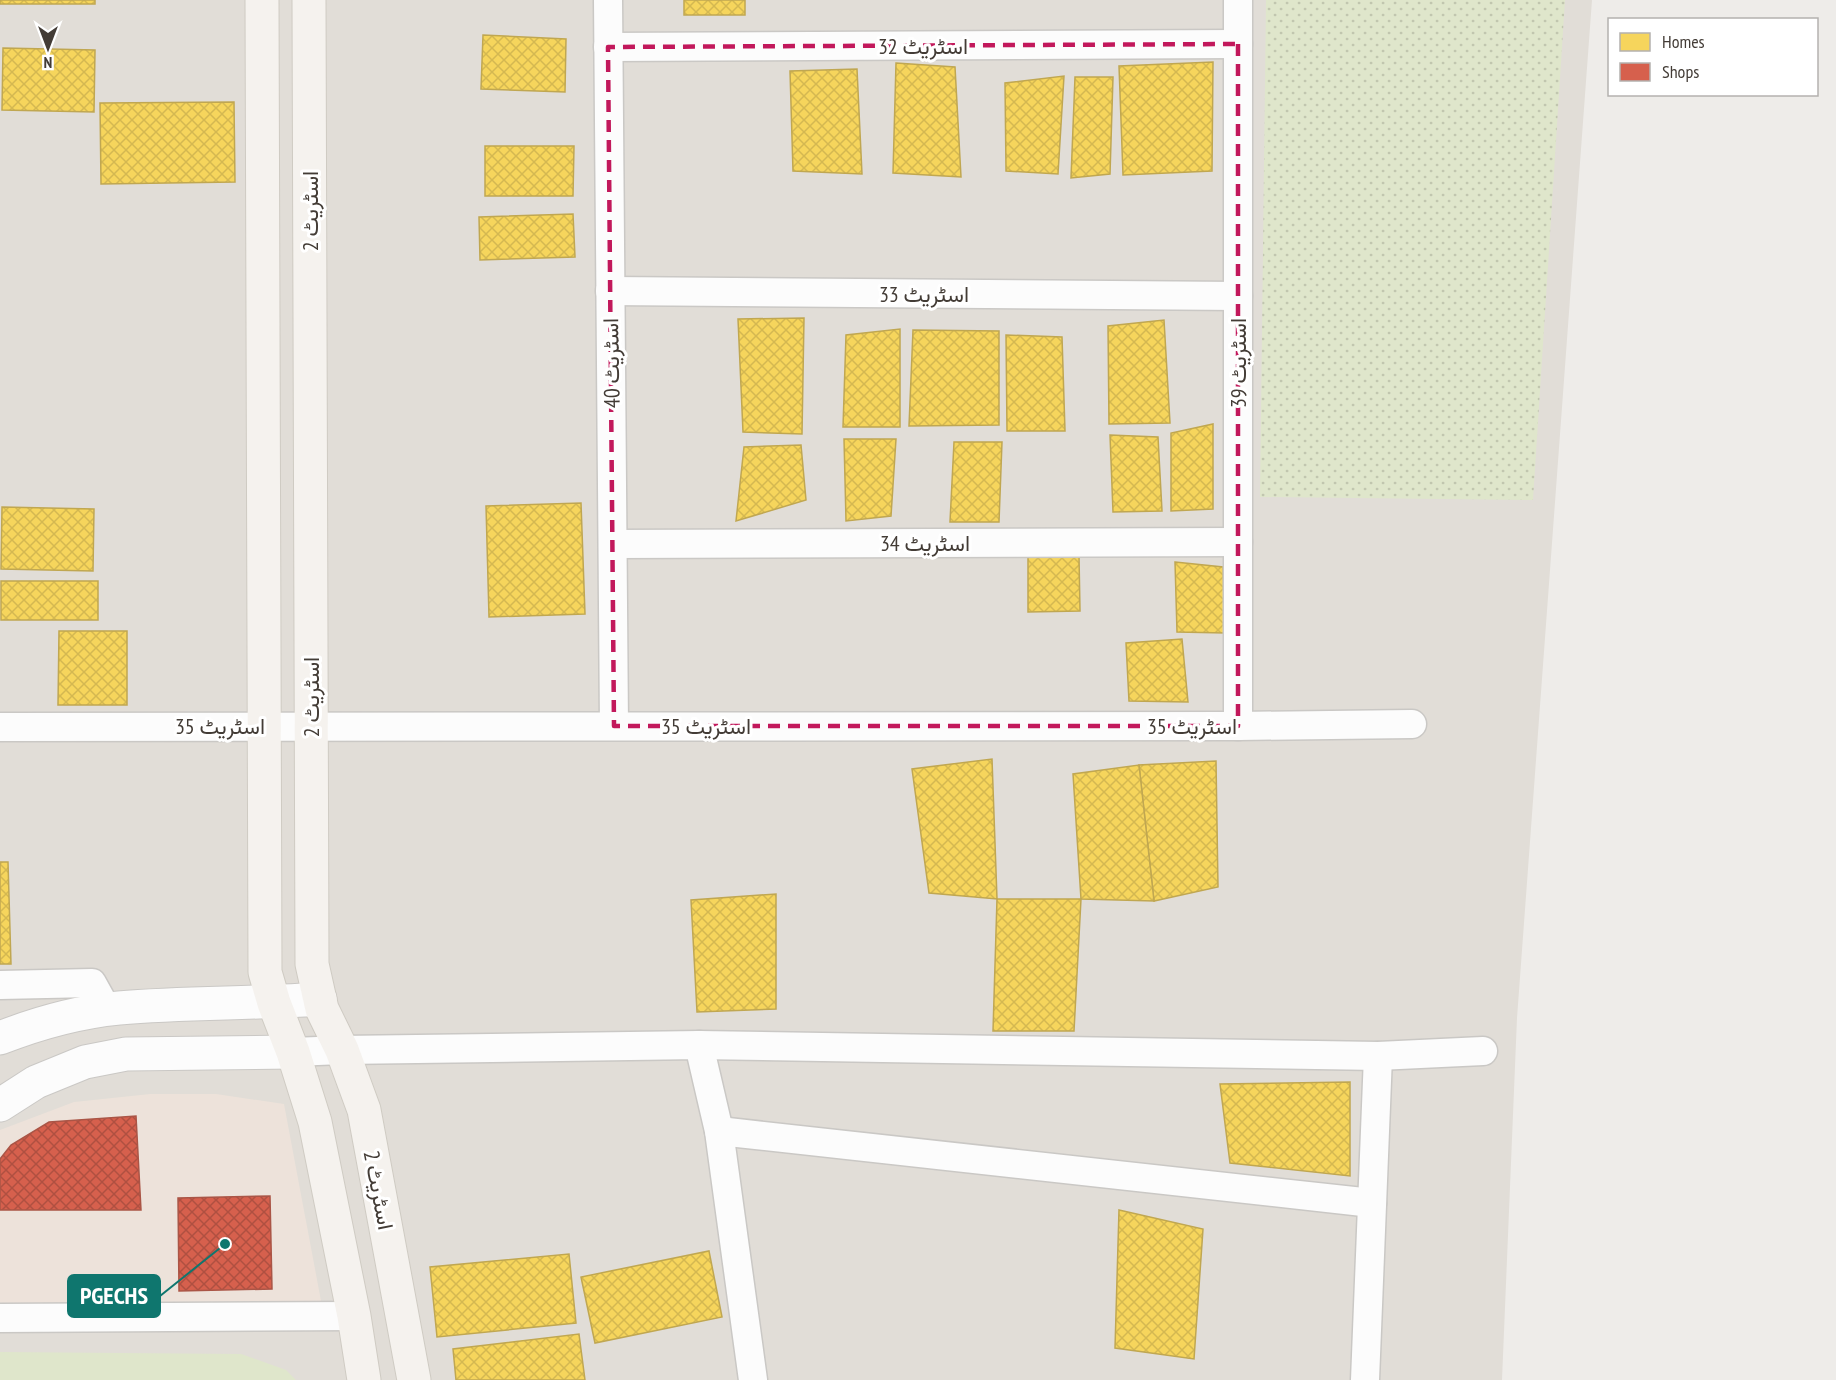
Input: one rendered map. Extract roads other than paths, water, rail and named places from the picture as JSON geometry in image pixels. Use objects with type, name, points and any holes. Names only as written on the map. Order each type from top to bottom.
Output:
[{"type":"main road","name":"اسٹریٹ 2","points":[[262,0],[265,972],[315,1122],[354,1316],[364,1380]]},
{"type":"main road","name":"اسٹریٹ 2","points":[[309,0],[312,964],[322,1009],[342,1050],[364,1110],[414,1380]]},
{"type":"street","name":"اسٹریٹ 40","points":[[608,0],[614,726]]},
{"type":"street","name":"اسٹریٹ 39","points":[[1238,0],[1238,726]]},
{"type":"street","name":"اسٹریٹ 32","points":[[608,47],[1238,44]]},
{"type":"street","name":"اسٹریٹ 33","points":[[610,291],[1238,296]]},
{"type":"street","name":"اسٹریٹ 34","points":[[613,544],[1238,542]]},
{"type":"street","name":"اسٹریٹ 35","points":[[0,727],[1412,724]]},
{"type":"street","points":[[0,985],[93,983],[107,1010]]},
{"type":"street","points":[[0,1038],[33,1025],[107,1010],[320,999]]},
{"type":"street","points":[[699,1045],[719,1131],[753,1380]]},
{"type":"street","points":[[0,1105],[36,1082],[75,1066],[126,1054],[699,1045],[1378,1056],[1483,1051]]},
{"type":"street","points":[[1365,1380],[1378,1056]]},
{"type":"street","points":[[719,1131],[1372,1203]]},
{"type":"street","points":[[0,1318],[354,1316]]},
{"type":"place","name":"PGECHS","points":[[225,1244]]}]
